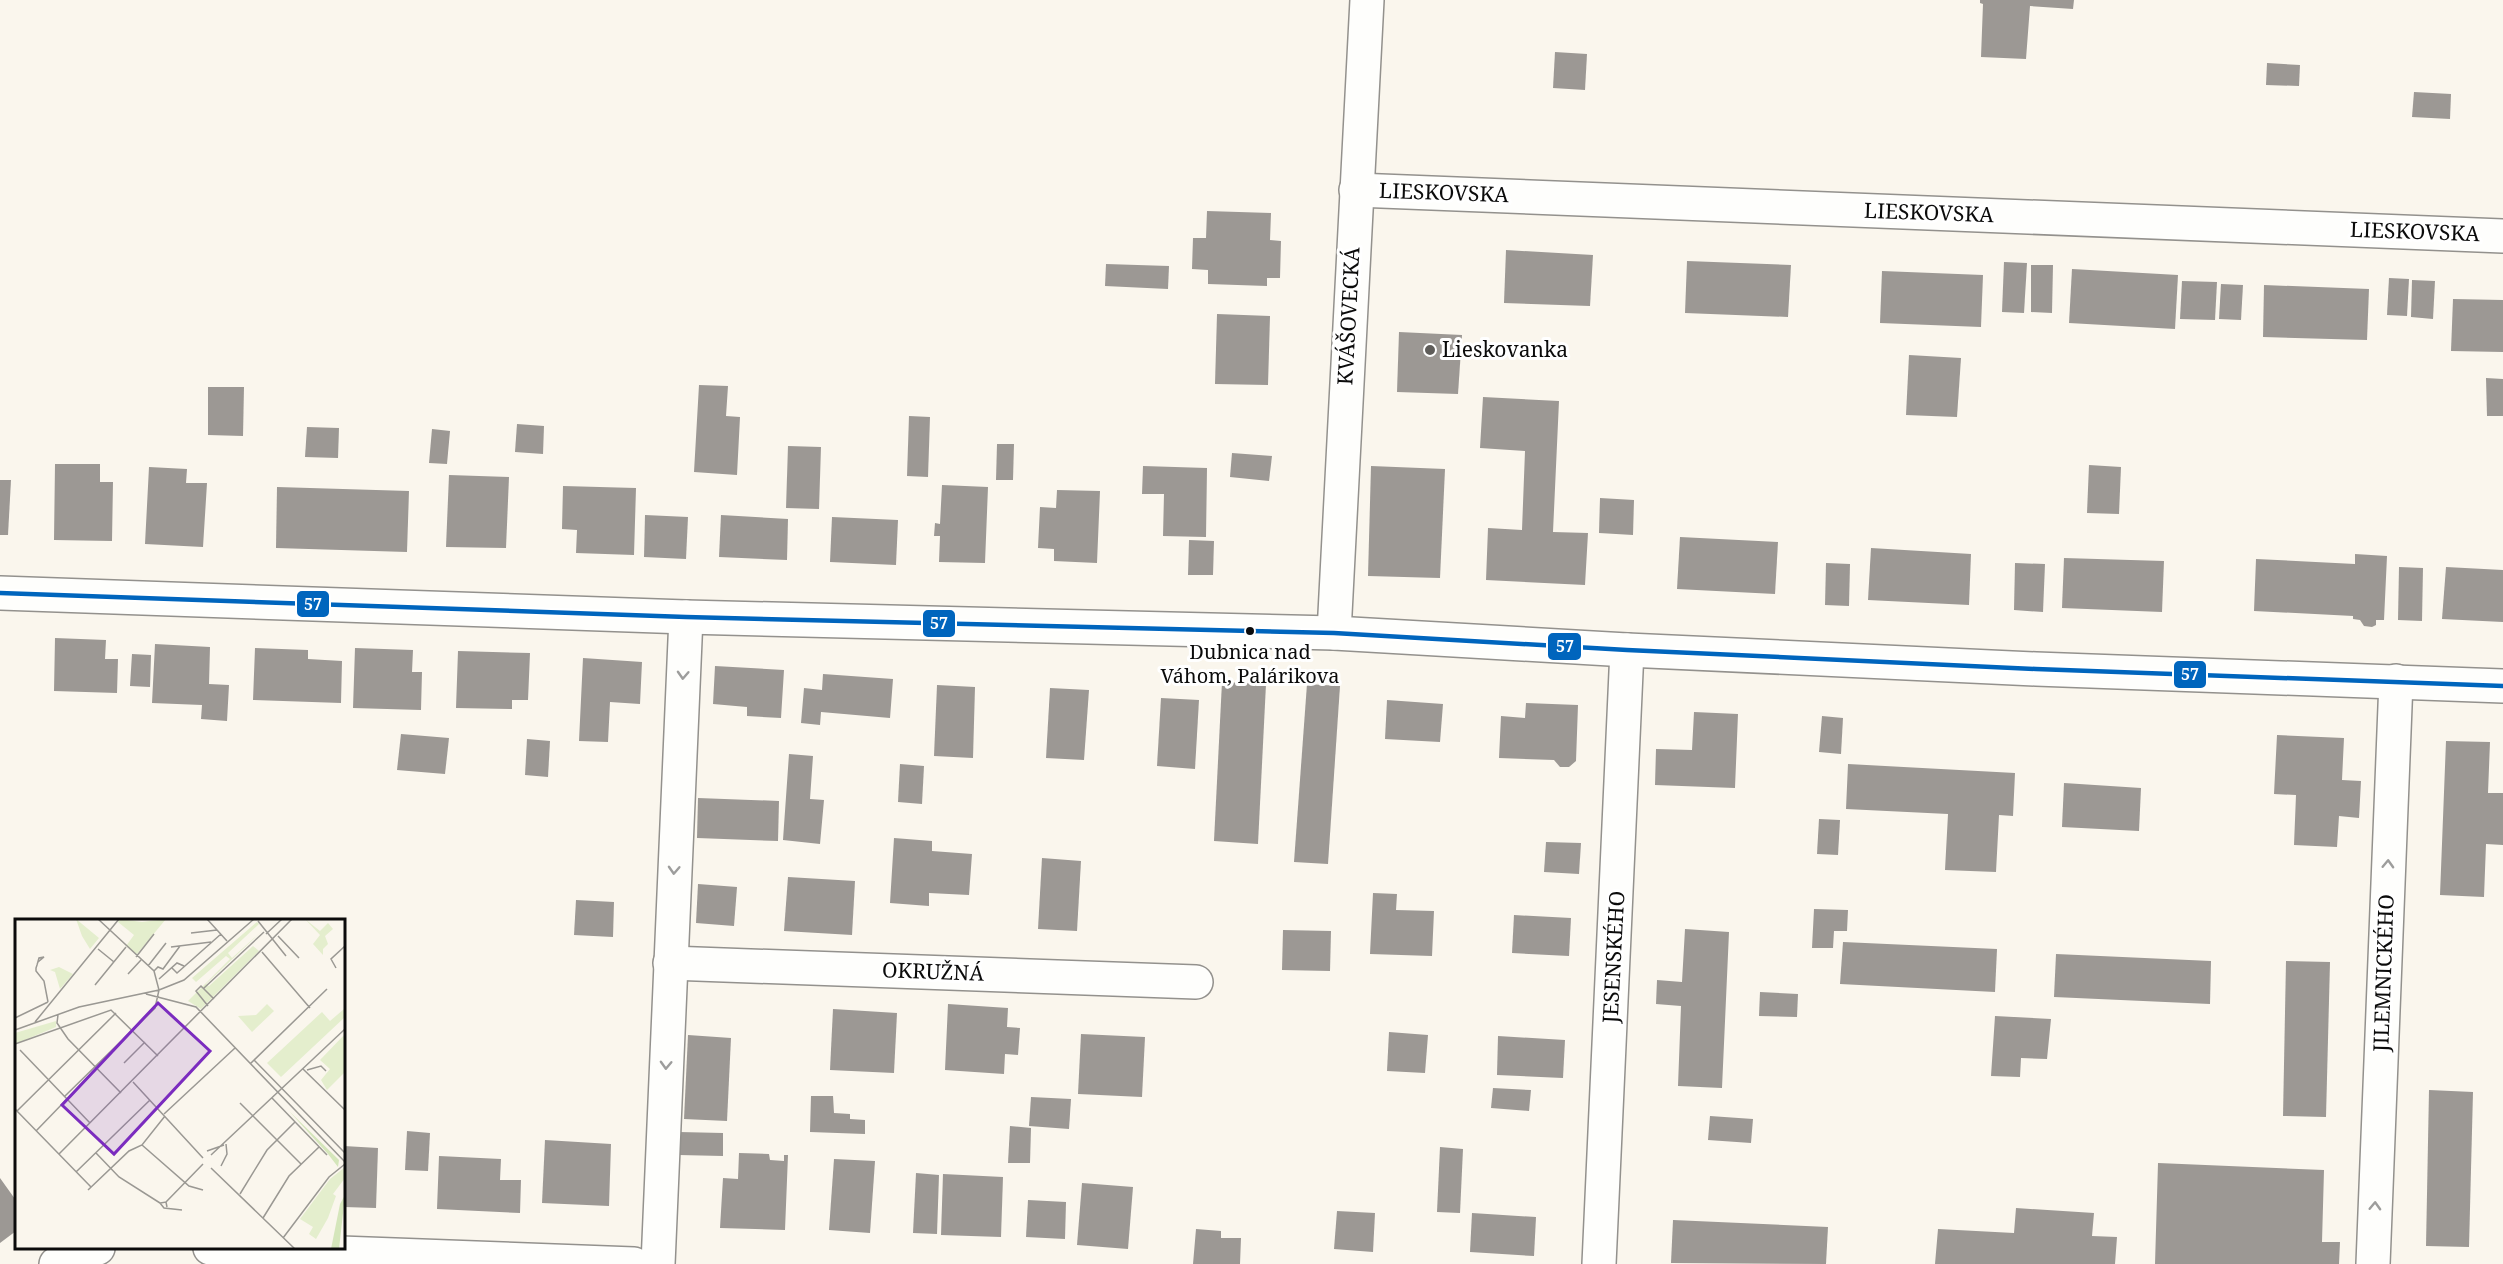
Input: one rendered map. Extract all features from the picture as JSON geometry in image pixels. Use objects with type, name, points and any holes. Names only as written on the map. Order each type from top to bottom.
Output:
[{"type":"street","name":"KVÁŠOVECKÁ","points":[[1334,633],[1367,0]]},
{"type":"street","name":"LIESKOVSKA","points":[[1356,190],[2503,236]]},
{"type":"street","points":[[0,593],[686,617],[1334,633],[1627,650],[2503,686]]},
{"type":"street","points":[[658,1264],[686,617]]},
{"type":"street","name":"JESENSKÉHO","points":[[1599,1264],[1627,650]]},
{"type":"street","name":"JILEMNICKÉHO","points":[[2373,1264],[2396,681]]},
{"type":"street","name":"OKRUŽNÁ","points":[[670,963],[1196,982]]},
{"type":"street","points":[[56,1264],[95,1249]]},
{"type":"street","points":[[236,1249],[634,1264]]},
{"type":"building","points":[[1980,0],[2074,0],[2073,9],[2030,6],[2026,59],[1981,57],[1983,4]]},
{"type":"building","points":[[1555,52],[1587,54],[1585,90],[1553,88]]},
{"type":"building","points":[[2267,63],[2300,65],[2299,86],[2266,85]]},
{"type":"building","points":[[2414,92],[2451,94],[2450,119],[2412,117]]},
{"type":"building","points":[[1207,211],[1271,213],[1270,240],[1281,241],[1280,278],[1267,278],[1267,286],[1208,284],[1208,270],[1192,269],[1193,238],[1206,238]]},
{"type":"building","points":[[1506,250],[1593,255],[1590,306],[1504,303]]},
{"type":"building","points":[[1687,261],[1791,265],[1788,317],[1685,313]]},
{"type":"building","points":[[2004,262],[2027,263],[2024,313],[2002,312]]},
{"type":"building","points":[[1106,264],[1169,266],[1168,289],[1105,286]]},
{"type":"building","points":[[2031,265],[2053,265],[2052,313],[2031,312]]},
{"type":"building","points":[[2072,269],[2178,275],[2175,329],[2069,323]]},
{"type":"building","points":[[1882,271],[1983,275],[1981,327],[1880,323]]},
{"type":"building","points":[[2389,278],[2409,279],[2407,316],[2387,315]]},
{"type":"building","points":[[2412,280],[2435,281],[2433,319],[2411,317]]},
{"type":"building","points":[[2182,281],[2217,282],[2215,320],[2180,319]]},
{"type":"building","points":[[2221,284],[2243,285],[2241,320],[2219,319]]},
{"type":"building","points":[[2264,285],[2369,289],[2367,340],[2263,337]]},
{"type":"building","points":[[2453,299],[2503,300],[2503,352],[2451,351]]},
{"type":"building","points":[[1217,314],[1270,316],[1268,385],[1215,384]]},
{"type":"building","name":"Lieskovanka","points":[[1399,332],[1462,335],[1458,394],[1397,392]]},
{"type":"building","points":[[1909,355],[1961,358],[1957,417],[1906,415]]},
{"type":"building","points":[[2486,378],[2503,379],[2503,416],[2487,416]]},
{"type":"building","points":[[699,385],[728,386],[726,416],[740,417],[737,475],[694,472]]},
{"type":"building","points":[[208,387],[244,387],[243,436],[208,435]]},
{"type":"building","points":[[1483,397],[1559,401],[1553,532],[1588,533],[1585,585],[1486,580],[1488,528],[1522,530],[1525,451],[1480,448]]},
{"type":"building","points":[[909,416],[930,417],[928,477],[907,476]]},
{"type":"building","points":[[517,424],[544,426],[543,454],[515,452]]},
{"type":"building","points":[[307,427],[339,428],[338,458],[305,457]]},
{"type":"building","points":[[432,429],[450,431],[447,464],[429,463]]},
{"type":"building","points":[[997,444],[1014,444],[1013,480],[996,480]]},
{"type":"building","points":[[788,446],[821,447],[819,509],[786,508]]},
{"type":"building","points":[[1232,453],[1272,456],[1269,481],[1230,477]]},
{"type":"building","points":[[55,464],[100,464],[100,482],[113,482],[112,541],[54,540]]},
{"type":"building","points":[[2089,465],[2121,467],[2119,514],[2087,513]]},
{"type":"building","points":[[1143,466],[1207,468],[1206,537],[1163,536],[1164,494],[1142,494]]},
{"type":"building","points":[[1371,466],[1445,469],[1440,578],[1368,576]]},
{"type":"building","points":[[149,467],[187,469],[186,483],[207,483],[203,547],[145,544]]},
{"type":"building","points":[[449,475],[509,477],[506,548],[446,547]]},
{"type":"building","points":[[0,480],[11,480],[8,535],[0,535]]},
{"type":"building","points":[[942,485],[988,487],[985,563],[939,562],[940,536],[934,536],[935,523],[940,524]]},
{"type":"building","points":[[563,486],[636,488],[634,555],[576,553],[577,530],[562,529]]},
{"type":"building","points":[[277,487],[409,491],[407,552],[276,548]]},
{"type":"building","points":[[1057,490],[1100,491],[1097,563],[1054,561],[1054,549],[1038,548],[1040,507],[1056,508]]},
{"type":"building","points":[[1600,498],[1634,500],[1633,535],[1599,533]]},
{"type":"building","points":[[645,515],[688,517],[686,559],[644,557]]},
{"type":"building","points":[[721,515],[788,519],[787,560],[719,557]]},
{"type":"building","points":[[832,517],[898,520],[896,565],[830,562]]},
{"type":"building","points":[[1680,537],[1778,542],[1775,594],[1677,589]]},
{"type":"building","points":[[1189,540],[1214,541],[1213,575],[1188,575]]},
{"type":"building","points":[[1871,548],[1971,554],[1969,605],[1868,600]]},
{"type":"building","points":[[2355,554],[2387,556],[2384,620],[2376,620],[2376,625],[2364,626],[2360,620],[2353,619],[2353,616],[2254,611],[2256,559],[2355,564]]},
{"type":"building","points":[[2064,558],[2164,561],[2162,612],[2062,608]]},
{"type":"building","points":[[1826,563],[1850,564],[1849,606],[1825,605]]},
{"type":"building","points":[[2015,563],[2045,564],[2043,612],[2014,610]]},
{"type":"building","points":[[2399,567],[2423,568],[2422,621],[2398,620]]},
{"type":"building","points":[[2446,567],[2503,570],[2503,622],[2442,619]]},
{"type":"building","points":[[55,638],[106,640],[105,659],[118,659],[117,693],[54,691]]},
{"type":"building","points":[[155,644],[210,647],[209,684],[229,685],[227,721],[201,719],[202,705],[152,703]]},
{"type":"building","points":[[255,648],[308,650],[308,659],[342,661],[341,703],[253,700]]},
{"type":"building","points":[[355,648],[413,650],[412,672],[422,672],[421,710],[353,708]]},
{"type":"building","points":[[458,651],[530,653],[528,700],[512,700],[512,709],[456,708]]},
{"type":"building","points":[[132,654],[151,655],[150,687],[130,686]]},
{"type":"building","points":[[583,658],[642,662],[640,704],[610,702],[608,742],[579,741]]},
{"type":"building","points":[[715,666],[784,670],[781,718],[747,716],[747,707],[713,704]]},
{"type":"building","points":[[823,674],[893,679],[890,718],[821,712],[820,725],[801,723],[804,688],[822,690]]},
{"type":"building","points":[[1222,682],[1266,684],[1258,844],[1214,841]]},
{"type":"building","points":[[1307,684],[1340,686],[1328,864],[1294,862]]},
{"type":"building","points":[[937,685],[975,687],[973,758],[934,756]]},
{"type":"building","points":[[1050,688],[1089,690],[1084,760],[1046,758]]},
{"type":"building","points":[[1161,698],[1199,700],[1195,769],[1157,766]]},
{"type":"building","points":[[1387,700],[1443,704],[1440,742],[1385,739]]},
{"type":"building","points":[[1526,703],[1578,705],[1576,761],[1569,767],[1560,767],[1554,760],[1499,758],[1501,716],[1525,718]]},
{"type":"building","points":[[1694,712],[1738,714],[1735,788],[1655,785],[1656,749],[1692,750]]},
{"type":"building","points":[[1822,716],[1843,718],[1841,754],[1819,752]]},
{"type":"building","points":[[401,734],[449,738],[445,774],[397,770]]},
{"type":"building","points":[[2277,735],[2344,738],[2342,780],[2361,781],[2359,818],[2339,816],[2337,847],[2294,845],[2296,795],[2274,794]]},
{"type":"building","points":[[527,739],[550,741],[548,777],[525,775]]},
{"type":"building","points":[[2446,741],[2490,742],[2488,793],[2503,793],[2503,845],[2486,844],[2484,897],[2440,895]]},
{"type":"building","points":[[789,754],[813,756],[810,799],[824,800],[820,844],[783,840]]},
{"type":"building","points":[[900,764],[924,766],[922,804],[898,802]]},
{"type":"building","points":[[1848,764],[2015,773],[2013,816],[1999,815],[1996,872],[1945,870],[1948,814],[1846,809]]},
{"type":"building","points":[[2064,783],[2141,788],[2139,831],[2062,827]]},
{"type":"building","points":[[698,798],[779,801],[778,841],[697,838]]},
{"type":"building","points":[[1819,819],[1840,820],[1838,855],[1817,854]]},
{"type":"building","points":[[894,838],[932,841],[932,851],[972,854],[969,895],[929,893],[929,906],[890,903]]},
{"type":"building","points":[[1546,842],[1581,843],[1579,874],[1544,872]]},
{"type":"building","points":[[1042,858],[1081,861],[1077,931],[1038,929]]},
{"type":"building","points":[[788,877],[855,881],[852,935],[784,931]]},
{"type":"building","points":[[698,884],[737,887],[734,926],[696,923]]},
{"type":"building","points":[[1373,893],[1397,894],[1396,910],[1434,911],[1432,956],[1370,954]]},
{"type":"building","points":[[576,900],[614,902],[613,937],[574,935]]},
{"type":"building","points":[[1814,909],[1848,910],[1847,931],[1834,931],[1833,948],[1812,948]]},
{"type":"building","points":[[1514,915],[1571,918],[1569,956],[1512,953]]},
{"type":"building","points":[[1685,929],[1729,932],[1722,1088],[1678,1086],[1681,1006],[1656,1004],[1657,980],[1682,982]]},
{"type":"building","points":[[1283,930],[1331,931],[1330,971],[1282,970]]},
{"type":"building","points":[[1843,942],[1997,949],[1995,992],[1840,984]]},
{"type":"building","points":[[2056,954],[2211,961],[2210,1004],[2054,997]]},
{"type":"building","points":[[2286,961],[2330,962],[2326,1117],[2283,1116]]},
{"type":"building","points":[[1760,992],[1798,994],[1797,1017],[1759,1016]]},
{"type":"building","points":[[948,1004],[1008,1008],[1007,1027],[1020,1028],[1018,1055],[1005,1054],[1004,1074],[945,1070]]},
{"type":"building","points":[[833,1009],[897,1013],[894,1073],[830,1070]]},
{"type":"building","points":[[1995,1016],[2051,1019],[2047,1059],[2021,1058],[2020,1077],[1991,1076]]},
{"type":"building","points":[[1389,1032],[1428,1035],[1425,1073],[1387,1071]]},
{"type":"building","points":[[1081,1034],[1145,1037],[1142,1097],[1078,1094]]},
{"type":"building","points":[[688,1035],[731,1038],[727,1121],[684,1119]]},
{"type":"building","points":[[1498,1036],[1565,1040],[1563,1078],[1497,1075]]},
{"type":"building","points":[[1493,1088],[1531,1090],[1529,1111],[1491,1108]]},
{"type":"building","points":[[2429,1090],[2473,1092],[2469,1247],[2426,1246]]},
{"type":"building","points":[[811,1096],[833,1096],[834,1113],[850,1114],[850,1119],[865,1120],[865,1134],[810,1132]]},
{"type":"building","points":[[1031,1097],[1071,1099],[1069,1129],[1029,1126]]},
{"type":"building","points":[[1710,1116],[1753,1119],[1751,1143],[1708,1140]]},
{"type":"building","points":[[1010,1126],[1031,1128],[1030,1163],[1008,1163]]},
{"type":"building","points":[[407,1131],[430,1133],[428,1171],[405,1170]]},
{"type":"building","points":[[679,1132],[723,1133],[723,1156],[679,1155]]},
{"type":"building","points":[[545,1140],[611,1144],[609,1206],[542,1203]]},
{"type":"building","points":[[345,1146],[378,1148],[376,1208],[345,1207]]},
{"type":"building","points":[[1440,1147],[1463,1149],[1460,1213],[1437,1212]]},
{"type":"building","points":[[739,1153],[769,1154],[770,1160],[784,1161],[784,1155],[788,1155],[785,1230],[720,1228],[723,1178],[738,1179]]},
{"type":"building","points":[[439,1156],[501,1159],[500,1180],[521,1180],[520,1213],[437,1209]]},
{"type":"building","points":[[834,1159],[875,1161],[870,1233],[829,1230]]},
{"type":"building","points":[[2158,1163],[2324,1170],[2322,1242],[2340,1242],[2339,1264],[2155,1264]]},
{"type":"building","points":[[916,1173],[939,1175],[937,1234],[913,1233]]},
{"type":"building","points":[[943,1174],[1003,1177],[1001,1237],[941,1235]]},
{"type":"building","points":[[0,1178],[15,1199],[15,1232],[0,1243]]},
{"type":"building","points":[[1082,1183],[1133,1187],[1128,1249],[1077,1245]]},
{"type":"building","points":[[1028,1200],[1066,1202],[1065,1239],[1026,1237]]},
{"type":"building","points":[[2016,1208],[2094,1213],[2092,1236],[2117,1237],[2115,1264],[1935,1264],[1938,1229],[2014,1233]]},
{"type":"building","points":[[1337,1211],[1375,1213],[1373,1252],[1334,1249]]},
{"type":"building","points":[[1472,1213],[1536,1217],[1534,1256],[1470,1252]]},
{"type":"building","points":[[1673,1220],[1828,1227],[1826,1264],[1671,1263]]},
{"type":"building","points":[[1196,1229],[1221,1231],[1221,1238],[1241,1238],[1240,1264],[1193,1264]]},
{"type":"transit line","name":"57","points":[[0,593],[686,617],[1334,633],[1627,650],[2036,669],[2503,686]]},
{"type":"place","name":"Lieskovanka","points":[[1430,350]]},
{"type":"place","name":"Dubnica nad Váhom, Palárikova","points":[[1250,631]]}]
